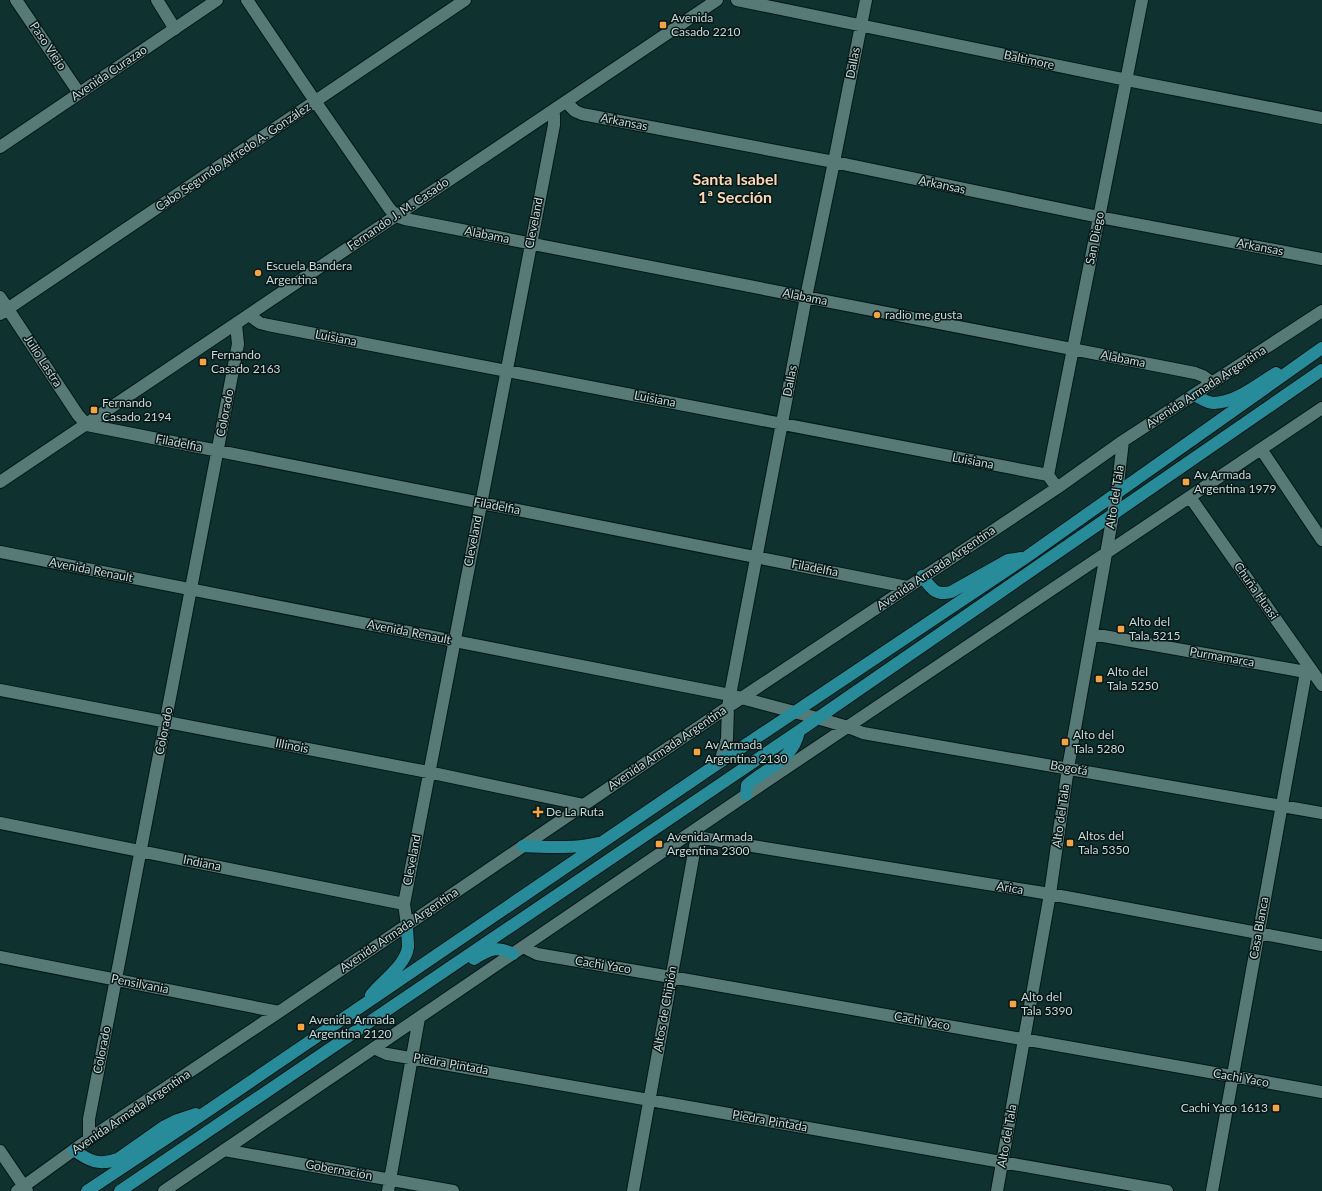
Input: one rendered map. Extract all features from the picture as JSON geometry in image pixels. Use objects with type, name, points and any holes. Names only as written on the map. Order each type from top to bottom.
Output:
[{"type":"main road","points":[[87,1191],[209,1110],[720,762],[1025,558],[1322,348]]},
{"type":"main road","points":[[1194,395],[1214,403],[1225,401],[1242,394],[1286,366],[1302,363]]},
{"type":"main road","points":[[120,1191],[799,731],[1322,370]]},
{"type":"main road","points":[[922,576],[933,590],[940,593],[951,592],[1008,560],[1025,558]]},
{"type":"main road","points":[[746,795],[747,785],[786,757],[794,746],[799,731]]},
{"type":"main road","points":[[524,846],[571,848],[584,847],[605,841]]},
{"type":"main road","points":[[363,1005],[400,964],[404,957],[408,949],[407,925]]},
{"type":"main road","points":[[400,1000],[432,986],[485,952],[494,949],[502,949],[513,954]]},
{"type":"main road","points":[[74,1150],[88,1160],[100,1163],[110,1162],[118,1159],[175,1121],[209,1110]]},
{"type":"street","name":"Paso Viejo","points":[[16,0],[79,93]]},
{"type":"street","points":[[157,0],[175,28]]},
{"type":"street","name":"Avenida Curazao","points":[[0,147],[217,0]]},
{"type":"street","points":[[247,0],[315,101],[396,216]]},
{"type":"street","name":"Cabo Segundo Alfredo A. González","points":[[4,311],[465,0]]},
{"type":"street","name":"Baltimore","points":[[737,0],[1127,80],[1322,118]]},
{"type":"street","name":"Dallas","points":[[720,762],[727,738],[757,556],[781,424],[866,0]]},
{"type":"street","name":"San Diego","points":[[1048,476],[1142,0]]},
{"type":"street","name":"Fernando J. M. Casado","points":[[0,482],[87,425],[715,1]]},
{"type":"street","name":"Arkansas","points":[[566,102],[575,111],[582,114],[834,162],[1100,217],[1322,259]]},
{"type":"street","name":"Cleveland","points":[[407,925],[404,904],[428,772],[554,124],[554,116],[551,112]]},
{"type":"street","name":"Alabama","points":[[396,216],[405,219],[1195,373],[1203,376],[1212,383]]},
{"type":"street","name":"Julio Lastra","points":[[0,296],[4,311],[78,415],[87,425]]},
{"type":"street","name":"Avenida Armada Argentina","points":[[23,1189],[89,1139],[524,846],[733,700],[1057,488],[1123,441],[1322,311]]},
{"type":"street","name":"Luisiana","points":[[249,315],[268,325],[1048,476]]},
{"type":"street","name":"Colorado","points":[[89,1139],[89,1119],[115,980],[238,344],[236,324]]},
{"type":"street","points":[[164,1191],[523,947],[697,832],[746,795],[1322,408]]},
{"type":"street","name":"Filadelfia","points":[[87,425],[757,556],[907,587]]},
{"type":"street","name":"Alto del Tala","points":[[997,1191],[1050,894],[1068,768],[1117,492],[1123,441]]},
{"type":"street","points":[[1261,449],[1322,540]]},
{"type":"street","points":[[1048,476],[1057,488]]},
{"type":"street","name":"Chuña Huasi","points":[[1190,497],[1308,670],[1322,685]]},
{"type":"street","name":"Avenida Renault","points":[[0,552],[454,641],[795,712],[817,718]]},
{"type":"street","name":"Purmamarca","points":[[1092,634],[1308,670]]},
{"type":"street","name":"Casa Blanca","points":[[1212,1191],[1258,933],[1308,670]]},
{"type":"street","name":"Illinois","points":[[0,690],[428,772],[584,805]]},
{"type":"street","name":"Bogotá","points":[[817,718],[863,733],[1322,812]]},
{"type":"street","name":"Indiana","points":[[0,823],[404,904]]},
{"type":"street","name":"Arica","points":[[697,832],[1050,894],[1322,945]]},
{"type":"street","name":"Altos de Chipión","points":[[633,1191],[697,832]]},
{"type":"street","name":"Cachi Yaco","points":[[523,947],[537,954],[1322,1092]]},
{"type":"street","name":"Pensilvania","points":[[0,957],[279,1012]]},
{"type":"street","points":[[389,1185],[419,1018]]},
{"type":"street","name":"Piedra Pintada","points":[[374,1048],[387,1054],[412,1057],[1167,1191]]},
{"type":"street","name":"Gobernación","points":[[224,1150],[389,1185],[454,1191]]},
{"type":"street","points":[[0,1151],[23,1189]]},
{"type":"place","name":"Avenida Casado 2210","points":[[663,25]]},
{"type":"place","name":"Escuela Bandera Argentina","points":[[258,273]]},
{"type":"place","name":"radio me gusta","points":[[877,315]]},
{"type":"place","name":"Fernando Casado 2163","points":[[203,362]]},
{"type":"place","name":"Fernando Casado 2194","points":[[94,410]]},
{"type":"place","name":"Av Armada Argentina 1979","points":[[1186,482]]},
{"type":"place","name":"Alto del Tala 5215","points":[[1121,629]]},
{"type":"place","name":"Alto del Tala 5250","points":[[1099,679]]},
{"type":"place","name":"Alto del Tala 5280","points":[[1065,742]]},
{"type":"place","name":"Av Armada Argentina 2130","points":[[697,752]]},
{"type":"place","name":"De La Ruta","points":[[538,812]]},
{"type":"place","name":"Altos del Tala 5350","points":[[1070,843]]},
{"type":"place","name":"Avenida Armada Argentina 2300","points":[[659,844]]},
{"type":"place","name":"Alto del Tala 5390","points":[[1013,1004]]},
{"type":"place","name":"Avenida Armada Argentina 2120","points":[[301,1027]]},
{"type":"place","name":"Cachi Yaco 1613","points":[[1276,1108]]},
{"type":"district","name":"Santa Isabel 1ª Sección","points":[[735,188]]}]
